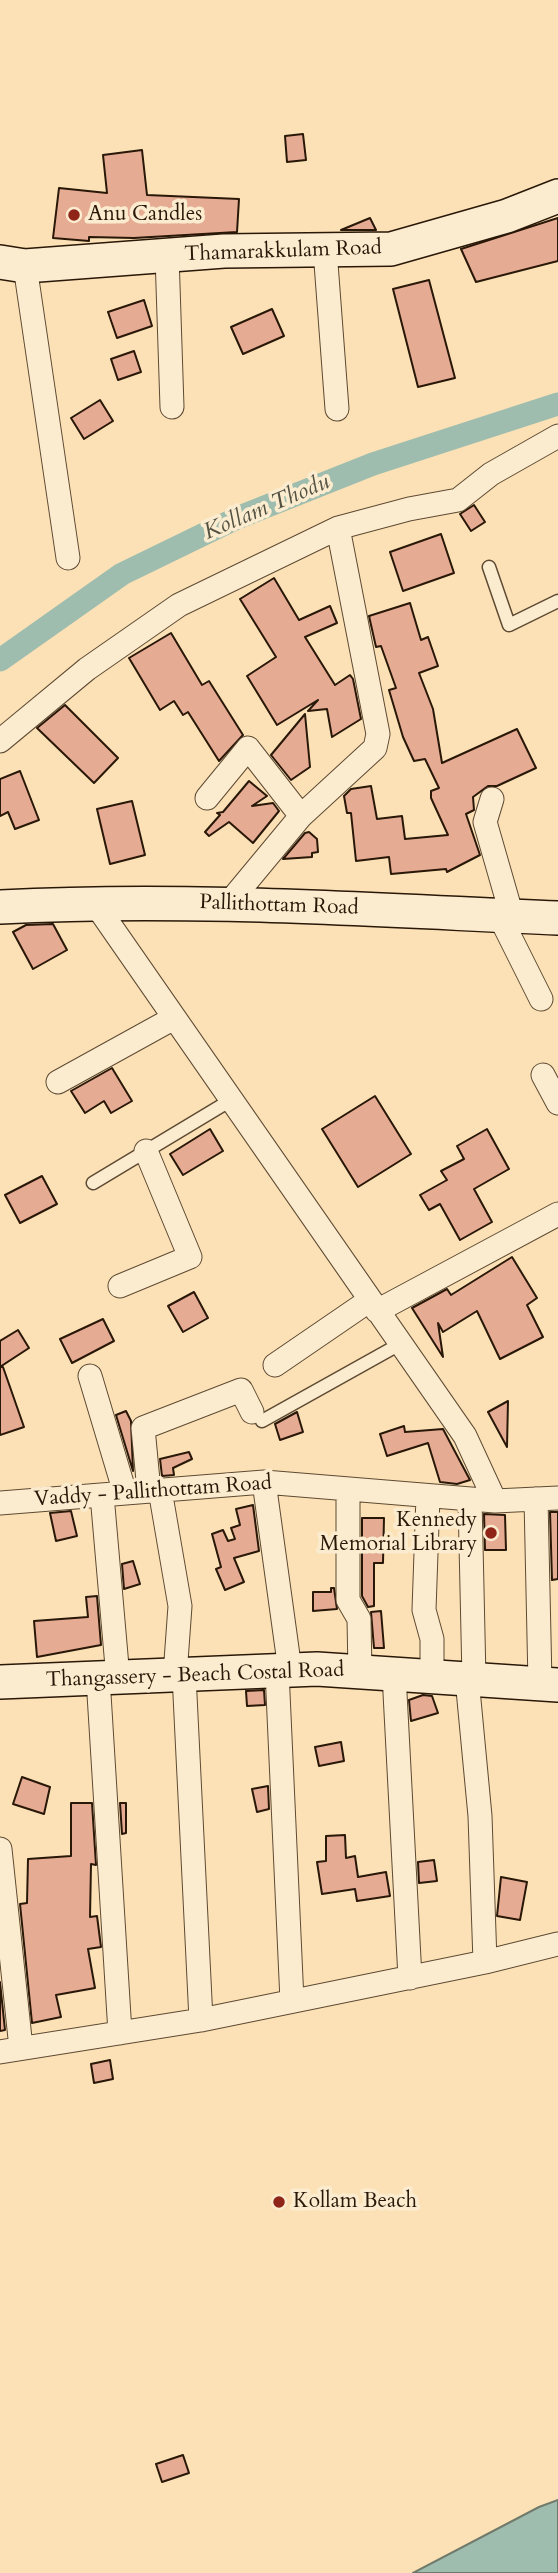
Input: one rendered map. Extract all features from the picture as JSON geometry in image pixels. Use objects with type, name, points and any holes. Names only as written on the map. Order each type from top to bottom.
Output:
[{"type":"street","name":"Thamarakkulam Road","points":[[12,264],[224,251],[391,249],[507,216],[558,196]]},
{"type":"street","points":[[325,250],[337,409]]},
{"type":"street","points":[[167,255],[172,407]]},
{"type":"street","points":[[12,264],[68,558]]},
{"type":"street","points":[[0,741],[87,669],[179,604],[338,528],[409,509],[458,500],[491,474],[558,436]]},
{"type":"street","points":[[228,904],[301,816],[375,748],[378,734],[338,528]]},
{"type":"street","points":[[207,798],[248,748],[301,816]]},
{"type":"street","points":[[492,799],[485,822],[506,916],[541,999]]},
{"type":"street","points":[[94,902],[465,1436],[495,1501]]},
{"type":"street","name":"Pallithottam Road","points":[[0,907],[94,902],[228,904],[558,918]]},
{"type":"street","points":[[58,1082],[174,1018]]},
{"type":"street","points":[[543,1075],[558,1102]]},
{"type":"street","points":[[120,1286],[190,1257],[146,1151]]},
{"type":"street","points":[[275,1365],[374,1306],[558,1214]]},
{"type":"street","points":[[90,1376],[113,1494],[108,1678],[120,2032]]},
{"type":"street","points":[[201,2020],[179,1675],[180,1606],[143,1428],[241,1390],[257,1417]]},
{"type":"street","points":[[264,1482],[283,1670],[292,2001]]},
{"type":"street","name":"Vaddy - Pallithottam Road","points":[[0,1503],[264,1482],[495,1501],[547,1499]]},
{"type":"street","points":[[348,1489],[348,1600],[359,1619],[360,1672]]},
{"type":"street","points":[[428,1496],[424,1610],[432,1639],[432,1676]]},
{"type":"street","points":[[470,1499],[470,1679],[480,1816],[485,1962]]},
{"type":"street","points":[[547,1499],[549,1684]]},
{"type":"street","name":"Thangassery - Beach Costal Road","points":[[0,1682],[283,1670],[549,1684]]},
{"type":"street","points":[[394,1674],[410,1978]]},
{"type":"street","points":[[0,1849],[10,2050],[201,2020],[410,1978],[558,1944]]},
{"type":"lane","points":[[489,567],[509,625],[558,601]]},
{"type":"lane","points":[[93,1183],[231,1100]]},
{"type":"lane","points":[[257,1417],[400,1344]]},
{"type":"shaded area","points":[[558,2500],[558,2573],[413,2573],[539,2507]]},
{"type":"building","points":[[303,134],[306,160],[287,162],[285,136]]},
{"type":"building","points":[[142,150],[147,195],[239,199],[237,232],[134,238],[89,237],[89,241],[53,238],[59,188],[107,193],[103,155]]},
{"type":"building","points":[[370,218],[376,230],[341,230]]},
{"type":"building","points":[[558,218],[558,261],[476,282],[461,249]]},
{"type":"building","points":[[429,280],[455,378],[418,387],[393,289]]},
{"type":"building","points":[[144,300],[152,326],[117,338],[108,312]]},
{"type":"building","points":[[272,309],[284,336],[243,354],[231,327]]},
{"type":"building","points":[[134,351],[141,372],[118,380],[111,359]]},
{"type":"building","points":[[100,400],[113,421],[84,439],[71,418]]},
{"type":"building","points":[[474,505],[485,522],[471,531],[460,514]]},
{"type":"building","points":[[441,534],[454,573],[403,591],[390,552]]},
{"type":"building","points":[[274,578],[299,620],[330,606],[337,623],[305,637],[335,685],[350,675],[353,679],[361,719],[332,737],[327,709],[308,711],[318,700],[277,725],[247,676],[276,657],[240,599]]},
{"type":"building","points":[[410,603],[421,640],[428,637],[438,666],[419,673],[433,709],[442,763],[517,729],[536,768],[497,786],[488,786],[473,797],[474,810],[466,814],[480,855],[447,872],[446,869],[391,874],[389,857],[356,861],[351,813],[347,813],[344,796],[351,789],[371,786],[377,819],[402,816],[405,839],[448,835],[431,798],[431,791],[439,788],[425,759],[414,761],[403,737],[389,690],[396,688],[381,646],[376,647],[369,616]]},
{"type":"building","points":[[171,633],[202,685],[209,681],[243,735],[219,761],[188,712],[183,715],[174,701],[160,710],[129,658]]},
{"type":"building","points":[[65,705],[118,758],[94,783],[37,728]]},
{"type":"building","points":[[305,714],[310,767],[291,780],[271,755]]},
{"type":"building","points":[[20,771],[39,820],[15,829],[8,812],[0,816],[0,779]]},
{"type":"building","points":[[249,781],[267,796],[252,806],[273,803],[279,811],[253,843],[229,822],[209,836],[205,832],[220,815],[217,813],[223,812]]},
{"type":"building","points":[[132,801],[145,855],[110,864],[97,809]]},
{"type":"building","points":[[309,832],[317,839],[318,852],[312,853],[312,857],[283,859],[305,833]]},
{"type":"building","points":[[53,924],[67,950],[33,969],[13,932],[26,925]]},
{"type":"building","points":[[112,1068],[132,1101],[111,1113],[104,1101],[85,1113],[71,1091]]},
{"type":"building","points":[[375,1096],[411,1154],[358,1187],[322,1129]]},
{"type":"building","points":[[210,1129],[223,1151],[183,1175],[170,1154]]},
{"type":"building","points":[[487,1129],[509,1169],[474,1189],[492,1222],[460,1240],[440,1204],[429,1210],[420,1195],[447,1180],[441,1171],[464,1159],[457,1146]]},
{"type":"building","points":[[42,1176],[57,1204],[20,1223],[5,1195]]},
{"type":"building","points":[[512,1257],[537,1298],[527,1305],[543,1337],[500,1359],[477,1311],[443,1332],[438,1323],[443,1357],[412,1308],[447,1289],[451,1295]]},
{"type":"building","points":[[194,1292],[208,1318],[183,1332],[168,1306]]},
{"type":"building","points":[[103,1319],[114,1341],[72,1363],[60,1339]]},
{"type":"building","points":[[18,1330],[29,1348],[0,1367],[0,1341]]},
{"type":"building","points":[[0,1367],[3,1367],[24,1427],[0,1435]]},
{"type":"building","points":[[508,1401],[507,1447],[488,1412]]},
{"type":"building","points":[[126,1411],[131,1421],[133,1471],[116,1415]]},
{"type":"building","points":[[297,1412],[303,1432],[280,1440],[275,1424]]},
{"type":"building","points":[[404,1426],[405,1432],[443,1429],[470,1480],[457,1484],[440,1482],[428,1443],[387,1456],[380,1434]]},
{"type":"building","points":[[189,1452],[192,1459],[173,1468],[174,1475],[162,1476],[160,1459]]},
{"type":"building","points":[[253,1505],[259,1551],[234,1558],[244,1582],[225,1590],[216,1569],[221,1567],[212,1534],[223,1530],[228,1541],[235,1539],[231,1528],[240,1525],[236,1509]]},
{"type":"building","points":[[71,1511],[77,1536],[56,1541],[50,1513]]},
{"type":"building","points":[[550,1512],[558,1512],[558,1579],[552,1580]]},
{"type":"building","name":"Kennedy Memorial Library","points":[[484,1514],[505,1515],[506,1550],[485,1550]]},
{"type":"building","points":[[362,1518],[384,1518],[383,1563],[374,1563],[374,1606],[368,1607],[362,1596]]},
{"type":"building","points":[[133,1561],[140,1584],[124,1589],[122,1564]]},
{"type":"building","points":[[331,1588],[334,1588],[337,1609],[313,1611],[313,1592],[331,1592]]},
{"type":"building","points":[[97,1596],[101,1645],[37,1657],[34,1621],[88,1617],[86,1597]]},
{"type":"building","points":[[381,1611],[384,1648],[374,1648],[371,1612]]},
{"type":"building","points":[[264,1690],[265,1705],[247,1706],[246,1691]]},
{"type":"building","points":[[423,1695],[432,1696],[438,1713],[411,1721],[409,1700]]},
{"type":"building","points":[[341,1742],[344,1761],[319,1766],[315,1747]]},
{"type":"building","points":[[22,1777],[50,1787],[44,1814],[13,1804]]},
{"type":"building","points":[[268,1786],[269,1809],[257,1812],[252,1789]]},
{"type":"building","points":[[71,1803],[92,1803],[96,1865],[91,1864],[90,1917],[97,1916],[101,1947],[88,1949],[95,1988],[56,1995],[61,2017],[32,2023],[20,1904],[27,1903],[28,1859],[71,1856]]},
{"type":"building","points":[[120,1803],[126,1803],[126,1833],[122,1834]]},
{"type":"building","points":[[345,1835],[346,1858],[355,1856],[358,1877],[386,1872],[390,1896],[357,1901],[355,1889],[322,1894],[317,1862],[326,1861],[326,1836]]},
{"type":"building","points":[[434,1860],[437,1881],[419,1883],[418,1862]]},
{"type":"building","points":[[501,1877],[527,1882],[520,1920],[497,1916]]},
{"type":"building","points":[[0,1982],[5,2030],[0,2031]]},
{"type":"building","points":[[110,2060],[113,2079],[94,2083],[91,2064]]},
{"type":"building","points":[[183,2455],[189,2473],[162,2482],[156,2464]]},
{"type":"waterway","name":"Kollam Thodu","points":[[0,660],[122,574],[237,518],[373,464],[558,404]]},
{"type":"place","name":"Anu Candles","points":[[74,215]]},
{"type":"place","name":"Kennedy Memorial Library","points":[[491,1533]]},
{"type":"place","name":"Kollam Beach","points":[[279,2202]]}]
